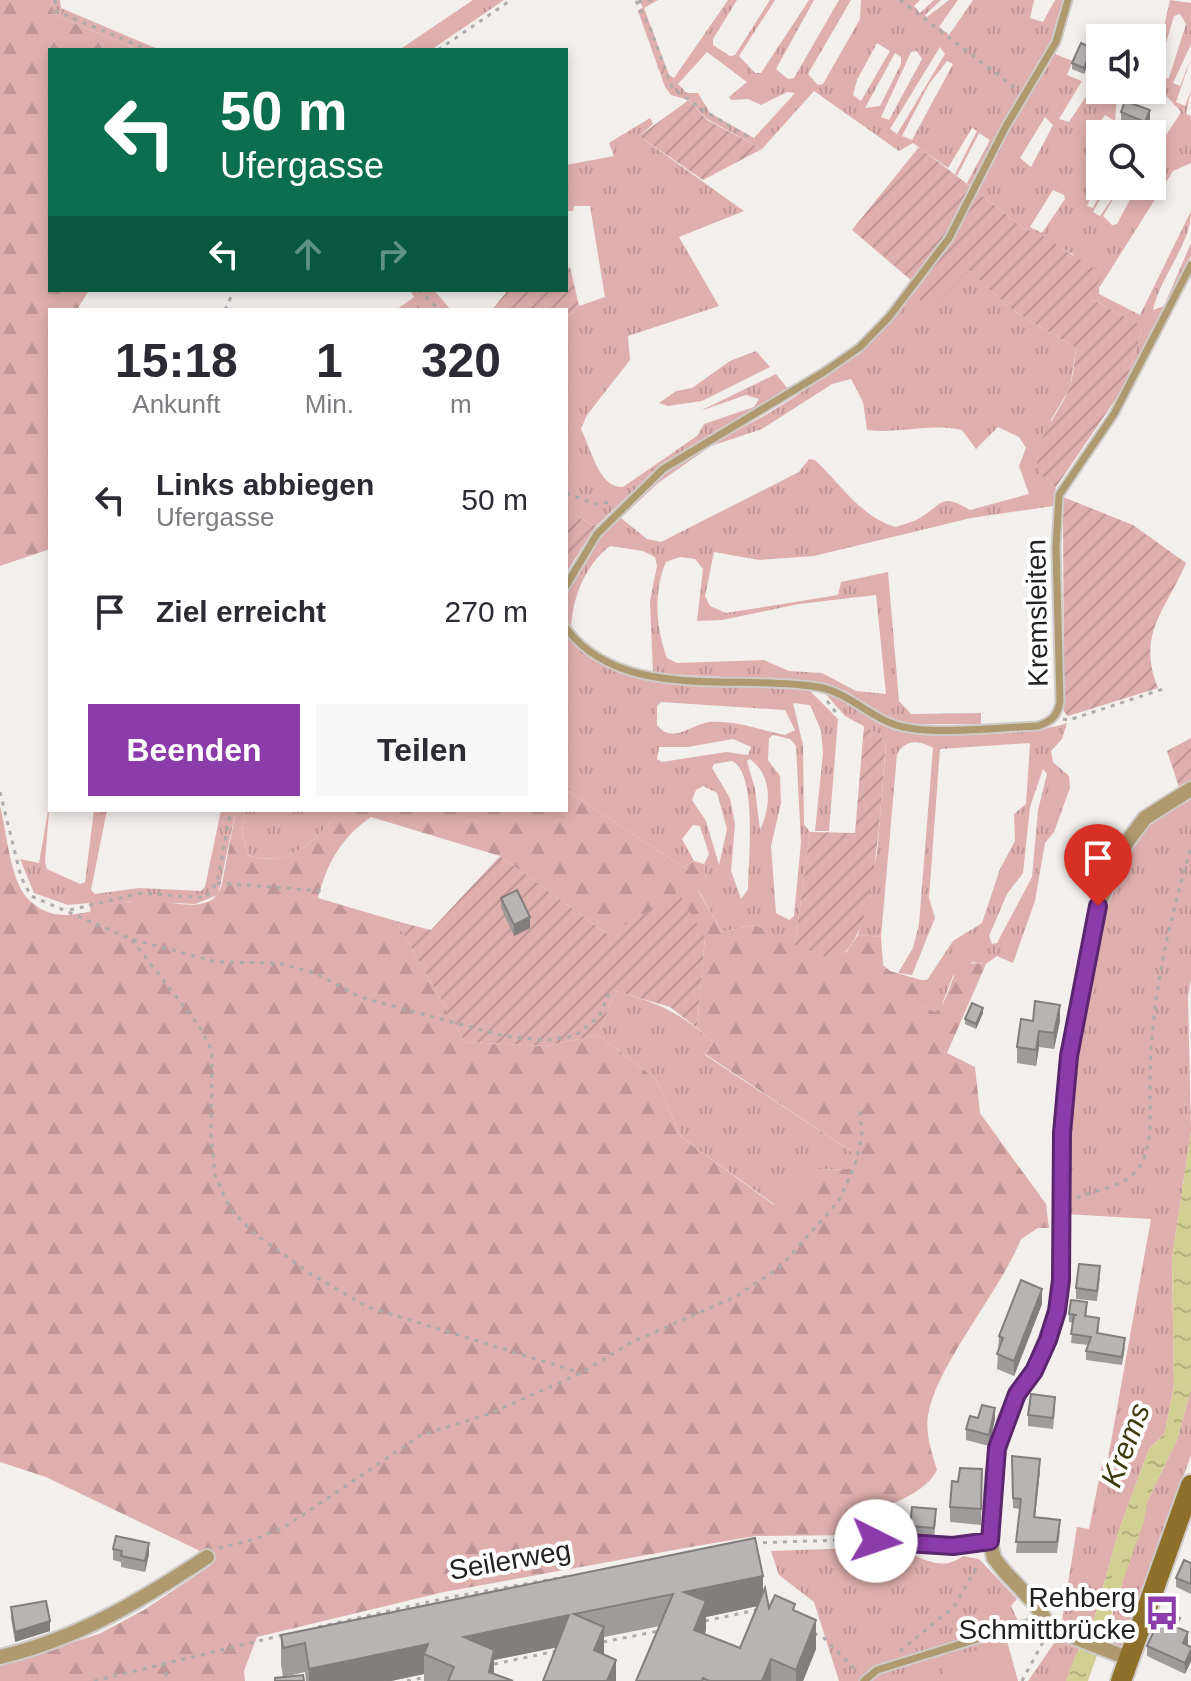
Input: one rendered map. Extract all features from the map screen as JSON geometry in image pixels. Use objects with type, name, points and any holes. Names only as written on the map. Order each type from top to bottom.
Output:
[{"type":"main road","points":[[1121,1681],[1125,1657],[1191,1485]]},
{"type":"street","points":[[1125,1657],[1051,1627],[1036,1605],[994,1558],[991,1544],[997,1448],[1017,1394],[1034,1371],[1048,1340],[1057,1311],[1061,1280],[1060,1204],[1069,1056],[1098,906],[1127,842],[1145,818],[1191,789]]},
{"type":"street","points":[[0,1657],[93,1626],[138,1602],[207,1557]]},
{"type":"lane","points":[[568,583],[597,534],[627,501],[663,469],[705,441],[750,420],[824,372],[860,347],[880,327],[949,238],[1023,95],[1056,42],[1068,0]]},
{"type":"lane","name":"Kremsleiten","points":[[568,631],[574,639],[596,654],[650,677],[815,686],[845,695],[883,719],[908,728],[1038,726],[1050,722],[1057,714],[1059,495],[1114,414],[1191,265]]},
{"type":"lane","points":[[850,1539],[953,1546],[991,1544]]},
{"type":"lane","points":[[864,1680],[877,1670],[1051,1627]]},
{"type":"path","points":[[55,0],[56,11],[144,48]]},
{"type":"path","points":[[441,48],[511,0]]},
{"type":"path","points":[[635,0],[646,3],[652,0]]},
{"type":"path","points":[[635,0],[650,28],[672,87],[690,97],[709,115],[749,137]]},
{"type":"path","points":[[900,0],[1023,95]]},
{"type":"path","points":[[420,292],[438,308]]},
{"type":"path","points":[[568,494],[595,504],[627,501]]},
{"type":"path","points":[[1057,714],[1069,720],[1166,688]]},
{"type":"path","points":[[0,792],[21,877],[31,896],[47,906],[67,911],[131,939],[217,962],[277,963],[315,973],[360,997],[504,1036],[545,1040],[575,1036],[599,1017],[609,993]]},
{"type":"path","points":[[67,911],[142,893],[205,898],[217,883],[231,812]]},
{"type":"path","points":[[1060,1204],[1114,1185],[1139,1168],[1152,1113],[1150,1051],[1155,992],[1166,938],[1191,848]]},
{"type":"path","points":[[217,883],[322,891]]},
{"type":"path","points":[[131,939],[199,1026],[212,1051],[211,1135],[215,1175],[230,1209],[255,1234],[311,1274],[368,1307],[581,1373]]},
{"type":"path","points":[[207,1557],[214,1549],[256,1539],[288,1525],[421,1435],[489,1414],[581,1373],[632,1342],[735,1297],[780,1267],[838,1202],[854,1168],[862,1137],[860,1109]]},
{"type":"path","points":[[740,1545],[850,1539]]},
{"type":"path","points":[[877,1670],[954,1607],[991,1544]]},
{"type":"path","name":"Seilerweg","points":[[311,1629],[446,1598],[570,1576]]},
{"type":"path","points":[[702,1621],[759,1610]]},
{"type":"path","points":[[1022,1681],[1051,1627]]},
{"type":"path","points":[[603,1642],[661,1630],[656,1643]]},
{"type":"path","points":[[94,1681],[296,1632]]},
{"type":"path","points":[[811,1632],[824,1638],[864,1680]]},
{"type":"path","points":[[486,1666],[560,1651],[555,1661]]},
{"type":"path","points":[[162,1663],[168,1681]]},
{"type":"path","points":[[410,1681],[441,1674]]},
{"type":"green space","points":[[0,0],[51,0],[53,14],[133,48],[48,48],[48,292],[88,292],[78,308],[48,308],[48,550],[0,566]]},
{"type":"green space","points":[[51,0],[60,0],[61,8],[155,48],[133,48],[53,14]]},
{"type":"green space","points":[[473,0],[504,0],[434,48],[402,48]]},
{"type":"green space","points":[[638,0],[658,0],[644,8],[669,75],[674,78],[728,0],[737,0],[713,39],[713,45],[730,56],[735,55],[770,0],[775,0],[739,56],[755,73],[761,73],[809,0],[814,0],[776,69],[788,79],[794,78],[839,0],[851,0],[808,74],[818,85],[823,84],[860,19],[861,0],[920,0],[914,6],[920,13],[934,0],[941,0],[925,15],[927,17],[949,0],[958,0],[939,27],[949,35],[973,0],[1034,0],[1030,18],[1043,22],[1055,0],[1063,0],[1052,41],[1019,94],[971,187],[967,183],[990,140],[979,133],[957,176],[955,174],[977,131],[972,128],[948,168],[913,143],[899,151],[814,91],[762,149],[707,119],[689,100],[671,95],[665,87],[638,11],[643,7]],"holes":[[[877,43],[890,51],[861,101],[853,95],[857,80]],[[940,47],[945,54],[897,134],[890,129]],[[917,51],[922,59],[889,120],[881,117],[911,52]],[[707,52],[747,82],[729,97],[731,100],[748,99],[761,105],[787,92],[795,93],[754,138],[710,113],[698,93],[687,93],[678,84]],[[895,53],[901,57],[901,64],[880,106],[865,108]],[[947,61],[953,64],[912,140],[902,136],[929,84]]]},
{"type":"green space","points":[[1170,0],[1191,3],[1191,44],[1173,83],[1180,86],[1191,58],[1176,102],[1185,106],[1191,90],[1186,114],[1191,116],[1191,163],[1173,171],[1166,182],[1166,135],[1181,112],[1166,95],[1166,79],[1169,78],[1186,24],[1180,14],[1174,16],[1166,43],[1165,24]]},
{"type":"green space","points":[[1055,54],[1073,61],[1067,75],[1082,81],[1059,119],[1069,122],[1086,96],[1086,104],[1116,104],[1115,120],[1105,115],[1101,120],[1086,120],[1086,200],[1090,200],[1087,206],[1093,208],[1100,200],[1093,212],[1100,216],[1113,200],[1103,216],[1112,225],[1117,224],[1130,200],[1155,200],[1099,288],[1099,294],[1140,315],[1191,211],[1186,236],[1153,310],[1164,306],[1191,243],[1191,256],[1124,387],[1142,330],[1139,325],[1093,300],[1073,254],[1024,229],[978,192],[1008,129]],"holes":[[[1045,117],[1053,125],[1031,167],[1020,158]],[[1053,190],[1064,195],[1065,199],[1042,233],[1030,227]]]},
{"type":"green space","points":[[689,100],[707,120],[762,149],[703,180],[639,136]]},
{"type":"green space","points":[[650,118],[653,124],[639,136],[744,211],[679,237],[719,306],[628,336],[630,360],[587,415],[581,429],[602,475],[615,486],[623,487],[697,436],[704,424],[754,407],[759,399],[746,395],[700,411],[776,374],[788,389],[660,466],[596,526],[568,512],[568,316],[579,306],[605,297],[590,206],[574,206],[573,211],[568,211],[568,165],[614,156],[609,143]]},
{"type":"green space","points":[[919,147],[971,187],[945,235],[912,281],[852,230]]},
{"type":"green space","points":[[978,192],[1024,229],[1038,233],[1103,274],[1092,295],[1093,300],[1140,325],[1142,330],[1124,387],[1056,487],[1043,477],[1038,465],[1038,452],[1070,386],[1076,348],[1012,310],[969,270],[929,310],[914,293],[953,240]]},
{"type":"green space","points":[[570,267],[579,306],[568,316],[568,308],[494,308],[506,292],[568,292]]},
{"type":"green space","points":[[969,269],[1012,310],[1076,348],[1070,388],[1051,420],[1049,483],[1056,487],[1053,506],[971,518],[814,556],[759,560],[714,552],[705,596],[710,606],[726,613],[838,595],[841,582],[888,572],[899,701],[911,714],[981,713],[981,724],[908,724],[884,715],[846,691],[814,682],[653,673],[650,601],[657,566],[655,557],[643,551],[610,546],[601,554],[582,583],[574,606],[571,629],[568,618],[569,588],[595,543],[632,501],[685,458],[774,410],[846,361],[873,338],[914,293],[930,309]],"holes":[[[851,379],[863,402],[867,430],[962,430],[976,449],[998,427],[1019,437],[1026,448],[1019,466],[1029,494],[970,510],[953,502],[942,502],[920,518],[896,527],[861,508],[815,460],[809,459],[799,472],[661,542],[647,539],[621,518],[658,483],[711,446],[762,429],[832,384]],[[680,557],[695,559],[703,569],[697,621],[722,620],[799,604],[876,595],[886,694],[856,691],[822,673],[789,671],[764,660],[677,663],[667,658],[658,623],[662,573],[666,562]]]},
{"type":"green space","points":[[411,292],[436,292],[449,308],[399,308],[414,297]]},
{"type":"green space","points":[[756,351],[770,367],[702,401],[668,406],[659,403],[676,391],[692,388],[730,361]]},
{"type":"green space","points":[[1063,497],[1133,525],[1186,563],[1152,637],[1152,669],[1158,688],[1068,716],[1064,712]]},
{"type":"green space","points":[[568,512],[596,526],[568,570]]},
{"type":"green space","points":[[568,637],[589,655],[616,669],[647,678],[680,684],[808,689],[838,719],[829,831],[815,831],[823,753],[821,730],[810,705],[793,703],[803,745],[804,824],[810,832],[795,945],[754,925],[722,932],[699,891],[706,879],[704,864],[709,854],[700,826],[693,825],[682,839],[694,861],[683,867],[568,791]],"holes":[[[661,702],[785,710],[795,730],[785,735],[738,724],[709,722],[682,732],[669,733],[657,725],[657,706]],[[773,735],[790,739],[796,746],[801,842],[794,916],[789,920],[776,913],[771,846],[781,803],[780,776],[768,760],[769,738]],[[733,739],[751,747],[748,755],[726,752],[662,762],[657,759],[659,747],[688,747]],[[750,759],[763,774],[768,792],[760,830],[755,789],[747,761]],[[732,761],[740,769],[745,782],[750,820],[749,860],[748,889],[741,899],[731,871],[735,824],[730,798],[712,768],[714,764]],[[703,786],[717,793],[727,829],[719,865],[706,821],[692,800],[696,790]]]},
{"type":"green space","points":[[822,690],[882,725],[906,732],[952,735],[1006,733],[1067,723],[1062,739],[1051,751],[1053,762],[1069,776],[1070,788],[1054,832],[1045,843],[1035,901],[1013,963],[997,956],[986,964],[972,962],[953,976],[941,1007],[935,1012],[921,1005],[921,980],[927,980],[953,941],[982,923],[1000,869],[1015,841],[1014,814],[1026,804],[1030,743],[940,749],[929,898],[935,918],[912,975],[898,973],[913,948],[919,924],[933,748],[913,742],[897,754],[881,937],[858,935],[877,853],[886,744],[880,735],[845,716]],"holes":[[[1043,769],[1047,774],[1038,810],[1032,877],[997,943],[992,944],[989,936],[1007,894],[1023,873],[1030,807]]]},
{"type":"green space","points":[[864,726],[880,735],[886,744],[872,883],[857,934],[847,950],[831,959],[795,945],[810,832],[855,833]]},
{"type":"green space","points":[[1191,738],[1191,780],[1179,787],[1167,751]]},
{"type":"green space","points":[[568,791],[683,867],[694,861],[704,864],[706,879],[699,892],[722,932],[754,925],[831,959],[847,951],[858,935],[881,937],[883,965],[890,971],[921,980],[921,1005],[935,1012],[947,996],[957,971],[972,963],[986,964],[947,1053],[975,1067],[980,1113],[1046,1204],[1049,1228],[1038,1228],[1021,1239],[999,1282],[943,1373],[927,1422],[937,1470],[930,1480],[910,1495],[849,1519],[849,1535],[755,1536],[685,1548],[444,1592],[257,1637],[244,1671],[245,1681],[0,1681],[0,1665],[99,1634],[144,1610],[210,1566],[200,1551],[46,1477],[0,1462],[0,806],[17,881],[29,900],[55,914],[83,913],[140,900],[191,905],[213,899],[222,884],[236,812],[245,812],[242,832],[248,855],[277,858],[290,855],[322,831],[340,812],[568,812]],"holes":[[[371,817],[500,856],[609,935],[705,937],[697,1028],[713,1042],[705,1054],[855,1154],[851,1169],[814,1170],[774,1205],[681,1137],[656,1079],[598,1035],[545,1046],[465,1042],[396,921],[318,898],[337,852],[351,834]]]},
{"type":"green space","points":[[1191,799],[1191,979],[1188,997],[1191,1131],[1172,1259],[1174,1385],[1165,1433],[1149,1449],[1119,1530],[1089,1637],[1061,1627],[1077,1527],[1089,1529],[1102,1464],[1107,1464],[1151,1219],[1065,1214],[1074,1067],[1093,954],[1107,903],[1126,859],[1154,821]]},
{"type":"green space","points":[[48,811],[47,869],[80,884],[85,882],[94,812],[107,812],[91,890],[95,894],[139,888],[201,891],[205,887],[221,812],[236,812],[218,895],[195,904],[130,901],[91,913],[89,903],[68,905],[34,893],[20,859],[39,863]]},
{"type":"green space","points":[[245,812],[340,812],[312,841],[290,855],[277,858],[248,855],[242,832]]},
{"type":"green space","points":[[500,856],[609,935],[678,892],[705,937],[697,1028],[670,1007],[616,991],[598,1035],[545,1046],[465,1042],[396,921],[431,930]]},
{"type":"green space","points":[[616,991],[657,1005],[689,1023],[713,1042],[705,1055],[855,1154],[851,1169],[814,1170],[775,1205],[681,1137],[656,1079],[598,1035]]},
{"type":"green space","points":[[1191,1389],[1191,1455],[1122,1649],[1104,1642],[1147,1502],[1177,1440]]},
{"type":"green space","points":[[896,1549],[937,1563],[954,1561],[963,1556],[979,1559],[1017,1599],[1011,1606],[1018,1621],[1003,1626],[1018,1681],[839,1681],[814,1602],[779,1575],[771,1551]]},
{"type":"green space","points":[[1057,1639],[1080,1647],[1066,1681],[1028,1681]]},
{"type":"green space","points":[[995,1645],[1003,1674],[979,1681],[945,1681],[940,1660]]},
{"type":"water","name":"Krems","points":[[1191,1131],[1191,1389],[1177,1440],[1147,1502],[1144,1521],[1088,1681],[1066,1681],[1075,1656],[1089,1637],[1119,1530],[1149,1449],[1165,1433],[1174,1385],[1172,1259]]},
{"type":"building","points":[[1081,43],[1086,45],[1084,68],[1072,63]]},
{"type":"building","points":[[1124,104],[1150,110],[1146,120],[1121,112]]},
{"type":"building","points":[[517,890],[530,917],[514,925],[501,898]]},
{"type":"building","points":[[1035,1001],[1060,1005],[1054,1033],[1039,1031],[1036,1050],[1017,1047],[1021,1019],[1033,1021]]},
{"type":"building","points":[[972,1003],[983,1008],[976,1024],[965,1019]]},
{"type":"building","points":[[1079,1264],[1100,1266],[1097,1291],[1076,1288]]},
{"type":"building","points":[[1021,1280],[1042,1289],[1014,1361],[997,1354],[1003,1338],[999,1336]]},
{"type":"building","points":[[1071,1300],[1087,1302],[1085,1316],[1099,1318],[1097,1333],[1125,1338],[1122,1357],[1086,1351],[1091,1337],[1071,1334],[1074,1315],[1077,1315],[1069,1314]]},
{"type":"building","points":[[1031,1394],[1055,1397],[1053,1418],[1028,1415]]},
{"type":"building","points":[[982,1405],[995,1408],[989,1435],[966,1429],[970,1416],[978,1418]]},
{"type":"building","points":[[1012,1456],[1040,1459],[1034,1517],[1060,1520],[1057,1542],[1016,1542],[1021,1499],[1013,1498]]},
{"type":"building","points":[[960,1468],[982,1469],[981,1509],[950,1507],[952,1481],[958,1482]]},
{"type":"building","points":[[912,1507],[936,1509],[934,1528],[910,1526]]},
{"type":"building","points":[[116,1536],[149,1543],[145,1561],[121,1556],[122,1551],[113,1549]]},
{"type":"building","points":[[755,1538],[763,1576],[684,1592],[706,1601],[694,1630],[740,1648],[765,1588],[769,1608],[775,1595],[795,1604],[793,1610],[816,1620],[796,1670],[771,1659],[762,1681],[709,1681],[703,1678],[702,1681],[636,1681],[673,1594],[574,1614],[604,1627],[594,1650],[616,1660],[607,1681],[543,1681],[569,1615],[464,1637],[494,1650],[489,1672],[513,1681],[448,1681],[454,1667],[424,1654],[428,1644],[309,1669],[305,1643],[283,1648],[281,1635]]},
{"type":"building","points":[[1184,1560],[1191,1563],[1191,1584],[1176,1578]]},
{"type":"building","points":[[46,1601],[50,1621],[15,1632],[11,1607]]},
{"type":"building","points":[[1163,1611],[1180,1618],[1176,1627],[1188,1632],[1183,1643],[1191,1650],[1185,1663],[1147,1646]]},
{"type":"building","points":[[303,1675],[304,1681],[275,1681],[275,1678]]},
{"type":"place","name":"Rehberg Schmittbrücke","points":[[1162,1613]]},
{"type":"route","points":[[876,1541],[953,1546],[990,1541],[997,1448],[1005,1421],[1017,1394],[1034,1371],[1057,1311],[1061,1280],[1062,1133],[1069,1056],[1098,906]]}]
